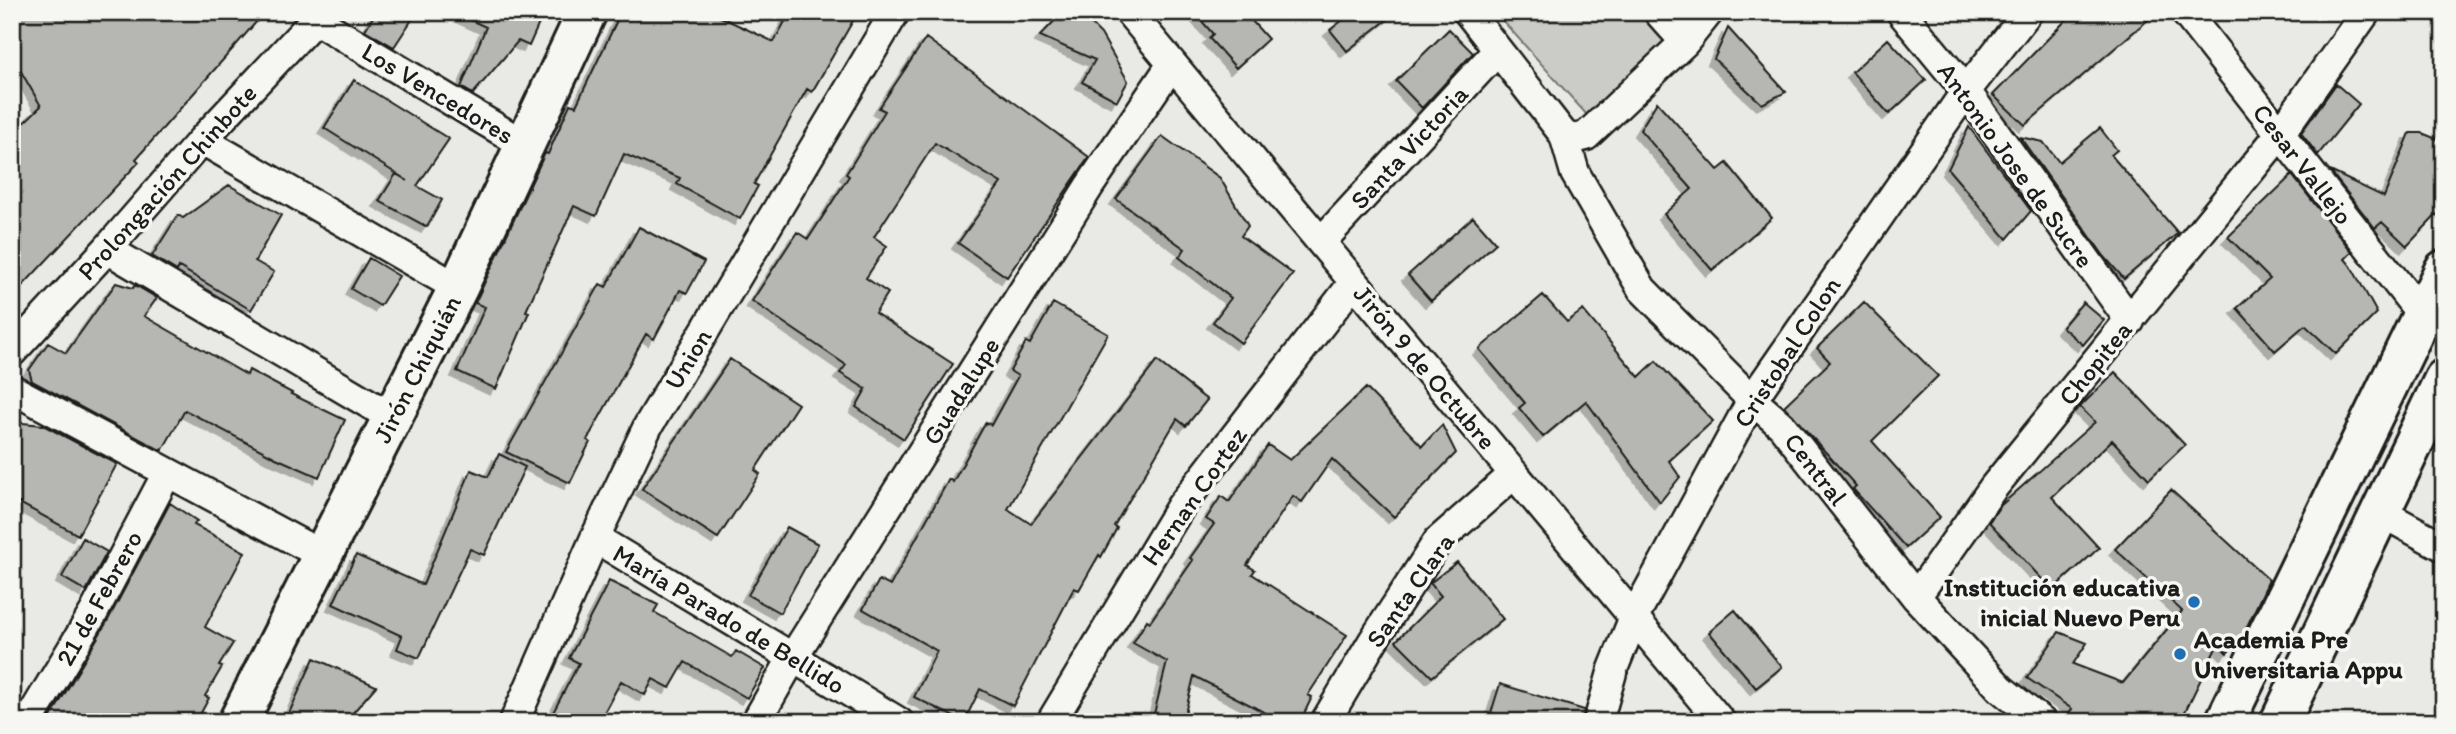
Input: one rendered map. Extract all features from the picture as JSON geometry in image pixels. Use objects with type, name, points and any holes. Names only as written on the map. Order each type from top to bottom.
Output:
[{"type":"main road","name":"Jirón Chiquián","points":[[239,722],[458,288],[587,12]]},
{"type":"main road","points":[[2225,722],[2444,270]]},
{"type":"main road","points":[[2280,722],[2444,379]]},
{"type":"street","name":"Union","points":[[514,722],[648,426],[895,12]]},
{"type":"street","name":"Jirón 9 de Octubre","points":[[1129,12],[1721,722]]},
{"type":"street","points":[[1468,12],[1564,135],[1574,139],[1586,136],[1685,42],[1709,12]]},
{"type":"street","points":[[1658,12],[1685,42]]},
{"type":"street","name":"Antonio Jose de Sucre","points":[[1901,12],[1966,91],[2130,320]]},
{"type":"street","name":"Cristobal Colon","points":[[1598,722],[1613,669],[1634,617],[1752,400],[1966,91],[2028,12]]},
{"type":"street","name":"Cesar Vallejo","points":[[2185,12],[2422,315]]},
{"type":"street","name":"Chopitea","points":[[1916,597],[1993,488],[2280,134],[2366,12]]},
{"type":"street","name":"Los Vencedores","points":[[319,16],[525,145]]},
{"type":"street","name":"Prolongación Chinbote","points":[[12,352],[202,140],[319,16]]},
{"type":"street","name":"Santa Victoria","points":[[1321,242],[1497,51]]},
{"type":"street","name":"Guadalupe","points":[[756,722],[793,657],[1083,197],[1172,64]]},
{"type":"street","name":"Central","points":[[1564,135],[1574,173],[1642,289],[1752,400],[1782,426],[1916,597],[2001,689],[2042,722]]},
{"type":"street","points":[[202,140],[458,288]]},
{"type":"street","points":[[107,249],[393,418]]},
{"type":"street","name":"Hernan Cortez","points":[[1051,722],[1181,506],[1354,282]]},
{"type":"street","points":[[12,389],[322,555]]},
{"type":"street","name":"21 de Febrero","points":[[28,722],[94,612],[167,472]]},
{"type":"street","name":"Santa Clara","points":[[1325,722],[1373,641],[1438,541],[1514,474]]},
{"type":"street","points":[[2382,513],[2444,547]]},
{"type":"street","name":"María Parado de Bellido","points":[[595,538],[899,722]]},
{"type":"shaded area","points":[[1495,12],[1645,12],[1674,44],[1609,114],[1587,115]]},
{"type":"building","points":[[12,12],[265,12],[136,159],[139,162],[12,297],[12,134],[41,106],[12,56]]},
{"type":"building","points":[[376,12],[417,12],[394,47],[365,30]]},
{"type":"building","points":[[453,12],[542,12],[537,18],[541,19],[529,46],[518,41],[473,94],[461,87],[486,27]]},
{"type":"building","points":[[621,12],[710,12],[774,42],[790,12],[858,12],[812,92],[807,89],[754,184],[758,186],[740,219],[677,184],[680,178],[624,154],[596,216],[574,206],[526,311],[529,312],[496,389],[457,371],[485,307],[475,303],[545,153],[548,154],[570,104],[576,106]]},
{"type":"building","points":[[1063,12],[1079,12],[1101,34],[1128,81],[1117,101],[1082,82],[1095,60],[1040,36]]},
{"type":"building","points":[[1194,12],[1244,12],[1268,39],[1236,68],[1209,38],[1213,34]]},
{"type":"building","points":[[1353,12],[1397,12],[1347,51],[1330,30]]},
{"type":"building","points":[[2074,12],[2157,12],[2025,125],[1993,95]]},
{"type":"building","points":[[1728,28],[1786,92],[1762,104],[1714,59]]},
{"type":"building","points":[[1449,29],[1473,53],[1422,108],[1396,81]]},
{"type":"building","points":[[926,38],[1089,157],[1007,277],[958,243],[1001,183],[935,143],[874,237],[887,246],[866,278],[888,293],[875,313],[953,364],[904,439],[856,407],[866,389],[840,373],[846,365],[752,301],[797,232],[808,239],[849,176],[846,174],[885,111],[879,108]]},
{"type":"building","points":[[1888,39],[1926,80],[1889,114],[1852,72]]},
{"type":"building","points":[[354,80],[449,139],[417,186],[442,200],[427,227],[379,201],[396,174],[408,181],[324,128]]},
{"type":"building","points":[[2336,84],[2359,104],[2318,155],[2301,133]]},
{"type":"building","points":[[1657,102],[1718,170],[1727,163],[1772,218],[1712,270],[1664,214],[1692,189],[1640,130]]},
{"type":"building","points":[[1969,127],[2031,211],[2007,239],[1948,169]]},
{"type":"building","points":[[2100,128],[2117,150],[2111,155],[2178,233],[2124,279],[2104,256],[2020,137],[2043,142],[2059,162]]},
{"type":"building","points":[[2410,133],[2422,133],[2444,142],[2444,207],[2407,246],[2382,222],[2375,228],[2330,171],[2384,197]]},
{"type":"building","points":[[1162,136],[1220,178],[1248,226],[1241,236],[1293,274],[1241,343],[1213,322],[1231,298],[1179,257],[1185,249],[1116,199]]},
{"type":"building","points":[[2292,175],[2352,252],[2345,259],[2377,313],[2336,354],[2305,325],[2275,351],[2237,308],[2270,279],[2228,237]]},
{"type":"building","points":[[229,185],[281,215],[255,261],[274,272],[251,310],[179,267],[177,271],[152,256],[178,215],[183,218]]},
{"type":"building","points":[[1473,217],[1496,243],[1431,301],[1408,275]]},
{"type":"building","points":[[639,227],[704,262],[687,293],[680,290],[654,339],[646,334],[587,440],[590,442],[570,483],[506,452],[600,284],[606,287]]},
{"type":"building","points":[[369,258],[399,276],[380,306],[351,289]]},
{"type":"building","points":[[116,283],[133,288],[135,285],[157,298],[144,316],[247,375],[249,370],[345,420],[319,477],[276,458],[185,410],[162,451],[32,381],[29,370],[48,343],[66,353]]},
{"type":"building","points":[[1543,295],[1567,322],[1583,310],[1639,377],[1656,361],[1713,421],[1669,461],[1680,477],[1660,502],[1586,401],[1543,437],[1519,408],[1525,403],[1479,349]]},
{"type":"building","points":[[1864,302],[1938,376],[1872,441],[1940,517],[1906,548],[1853,489],[1856,486],[1784,406],[1830,362],[1817,348]]},
{"type":"building","points":[[2083,302],[2104,320],[2083,345],[2062,327]]},
{"type":"building","points":[[1053,303],[1108,334],[1008,509],[1031,524],[1157,361],[1207,400],[1186,426],[1177,419],[1114,526],[1117,528],[1101,557],[1099,555],[1079,590],[1074,588],[1013,706],[980,689],[964,722],[914,697],[937,651],[863,609],[879,580],[890,586],[949,479],[953,482],[986,422],[991,425],[1018,376],[1010,371],[1026,342],[1030,344]]},
{"type":"building","points":[[730,359],[798,404],[755,470],[760,474],[718,538],[642,489]]},
{"type":"building","points":[[2115,372],[2185,445],[2149,479],[2112,440],[2052,497],[2099,548],[2052,590],[1989,522],[2000,506],[2095,422],[2080,407]]},
{"type":"building","points":[[1366,388],[1422,446],[1442,425],[1456,453],[1394,517],[1332,459],[1302,502],[1293,496],[1247,565],[1255,570],[1252,574],[1347,635],[1308,695],[1312,697],[1300,722],[1283,722],[1194,676],[1183,722],[1152,722],[1167,662],[1133,643],[1147,620],[1150,622],[1193,560],[1190,558],[1214,524],[1206,519],[1221,496],[1229,502],[1268,445],[1290,460]]},
{"type":"building","points":[[12,422],[43,425],[117,464],[78,535],[12,499]]},
{"type":"building","points":[[499,454],[525,467],[484,555],[470,549],[419,658],[397,649],[402,636],[333,604],[356,555],[423,585],[471,470],[488,477]]},
{"type":"building","points":[[2171,490],[2269,580],[2242,637],[2227,653],[2218,644],[2180,722],[2063,722],[2072,709],[2027,678],[2059,632],[2087,643],[2073,664],[2123,683],[2182,611],[2115,549]]},
{"type":"building","points":[[170,503],[197,521],[194,525],[245,552],[205,627],[233,643],[219,666],[222,667],[205,696],[209,698],[196,722],[48,722],[108,620]]},
{"type":"building","points":[[787,527],[818,544],[780,613],[748,595]]},
{"type":"building","points":[[83,538],[107,552],[86,591],[62,577]]},
{"type":"building","points":[[1457,562],[1503,619],[1432,677],[1396,641],[1441,596],[1430,583]]},
{"type":"building","points":[[609,581],[658,605],[654,612],[732,657],[736,651],[765,668],[747,698],[685,662],[670,688],[653,679],[645,695],[621,681],[599,722],[548,722],[579,663],[569,658]]},
{"type":"building","points":[[1735,610],[1782,667],[1756,688],[1709,632]]},
{"type":"building","points":[[314,658],[376,686],[345,722],[285,722]]},
{"type":"building","points":[[1500,684],[1584,710],[1582,722],[1521,722],[1491,713]]},
{"type":"place","name":"Institución educativa inicial Nuevo Peru","points":[[2194,602]]},
{"type":"place","name":"Academia Pre Universitaria Appu","points":[[2180,654]]}]
